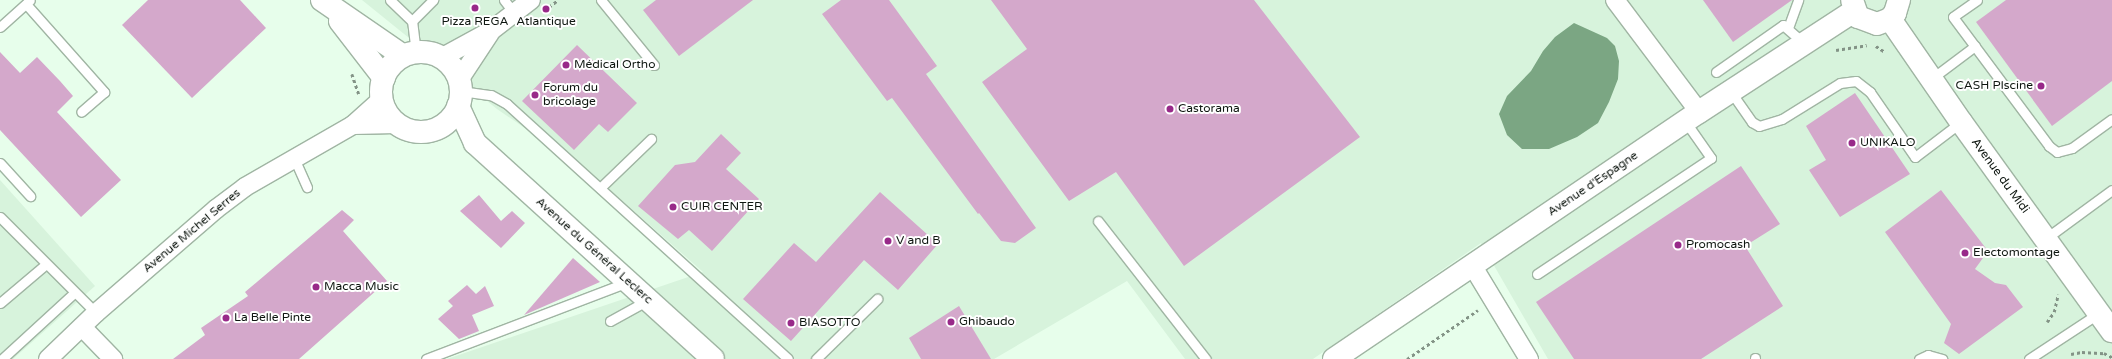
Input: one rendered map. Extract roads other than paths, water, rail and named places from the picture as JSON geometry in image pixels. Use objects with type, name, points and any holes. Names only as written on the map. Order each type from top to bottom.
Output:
[{"type":"street","points":[[326,4],[383,88],[388,114],[396,124],[408,130],[420,132],[433,130],[444,124],[492,30],[509,6],[531,0]]},
{"type":"street","points":[[1615,0],[1692,116]]},
{"type":"street","points":[[326,4],[409,54]]},
{"type":"street","points":[[1853,5],[1864,21],[1877,24],[1895,9]]},
{"type":"street","name":"Avenue d'Espagne","points":[[1334,359],[1692,116],[1804,43],[1853,5]]},
{"type":"street","name":"Avenue du Midi","points":[[1895,9],[1932,79],[1961,122],[2112,331]]},
{"type":"street","points":[[441,58],[492,30]]},
{"type":"street","points":[[383,88],[390,67],[409,54],[426,52],[441,58],[450,65],[459,93]]},
{"type":"street","name":"Avenue Michel Serres","points":[[55,357],[96,313],[216,209],[245,187],[353,125],[383,88]]},
{"type":"street","name":"Avenue du Général Leclerc","points":[[459,93],[475,143]]},
{"type":"street","name":"Avenue Michel Serres","points":[[353,125],[396,124]]},
{"type":"street","name":"Avenue du Général Leclerc","points":[[433,130],[475,143],[712,359]]},
{"type":"street","points":[[1472,265],[1529,359]]},
{"type":"street","points":[[82,327],[113,359]]},
{"type":"lane","points":[[390,0],[412,21]]},
{"type":"lane","points":[[409,54],[412,21],[433,0]]},
{"type":"lane","points":[[1788,28],[1798,0]]},
{"type":"lane","points":[[1977,0],[1953,17],[2050,146],[2057,152],[2072,148],[2112,119]]},
{"type":"lane","points":[[605,1],[654,65]]},
{"type":"lane","points":[[0,27],[28,2],[104,92],[81,112]]},
{"type":"lane","points":[[1716,72],[1783,25],[1804,43]]},
{"type":"lane","points":[[1932,79],[1974,46]]},
{"type":"lane","points":[[1730,91],[1752,122],[1759,126],[1782,119],[1840,83],[1856,81],[1870,92],[1915,157],[1961,122]]},
{"type":"lane","points":[[459,93],[491,95],[507,104],[788,359]]},
{"type":"lane","points":[[1537,274],[1711,158],[1692,116]]},
{"type":"lane","points":[[600,188],[651,139]]},
{"type":"lane","points":[[294,158],[307,187]]},
{"type":"lane","points":[[0,163],[30,196]]},
{"type":"lane","points":[[2045,239],[2112,190]]},
{"type":"lane","points":[[0,218],[45,265],[96,313]]},
{"type":"lane","points":[[1098,221],[1206,359]]},
{"type":"lane","points":[[0,303],[45,265]]},
{"type":"lane","points":[[426,359],[628,282]]},
{"type":"lane","points":[[2,359],[74,293]]},
{"type":"lane","points":[[816,359],[877,299]]},
{"type":"lane","points":[[610,321],[648,300]]},
{"type":"lane","points":[[2029,359],[2099,313]]},
{"type":"lane","points":[[1919,359],[1928,355],[1942,359]]},
{"type":"place","name":"Pizza REGA","points":[[475,8]]},
{"type":"place","name":"Atlantique","points":[[546,9]]},
{"type":"place","name":"Médical Ortho","points":[[566,65]]},
{"type":"place","name":"CASH PIscine","points":[[2041,86]]},
{"type":"place","name":"Forum du bricolage","points":[[535,95]]},
{"type":"place","name":"Castorama","points":[[1170,109]]},
{"type":"place","name":"UNIKALO","points":[[1852,143]]},
{"type":"place","name":"CUIR CENTER","points":[[673,207]]},
{"type":"place","name":"V and B","points":[[888,241]]},
{"type":"place","name":"Promocash","points":[[1678,245]]},
{"type":"place","name":"Electomontage","points":[[1965,253]]},
{"type":"place","name":"Macca Music","points":[[316,287]]},
{"type":"place","name":"La Belle Pinte","points":[[226,318]]},
{"type":"place","name":"Ghibaudo","points":[[951,322]]},
{"type":"place","name":"BIASOTTO","points":[[791,323]]}]
